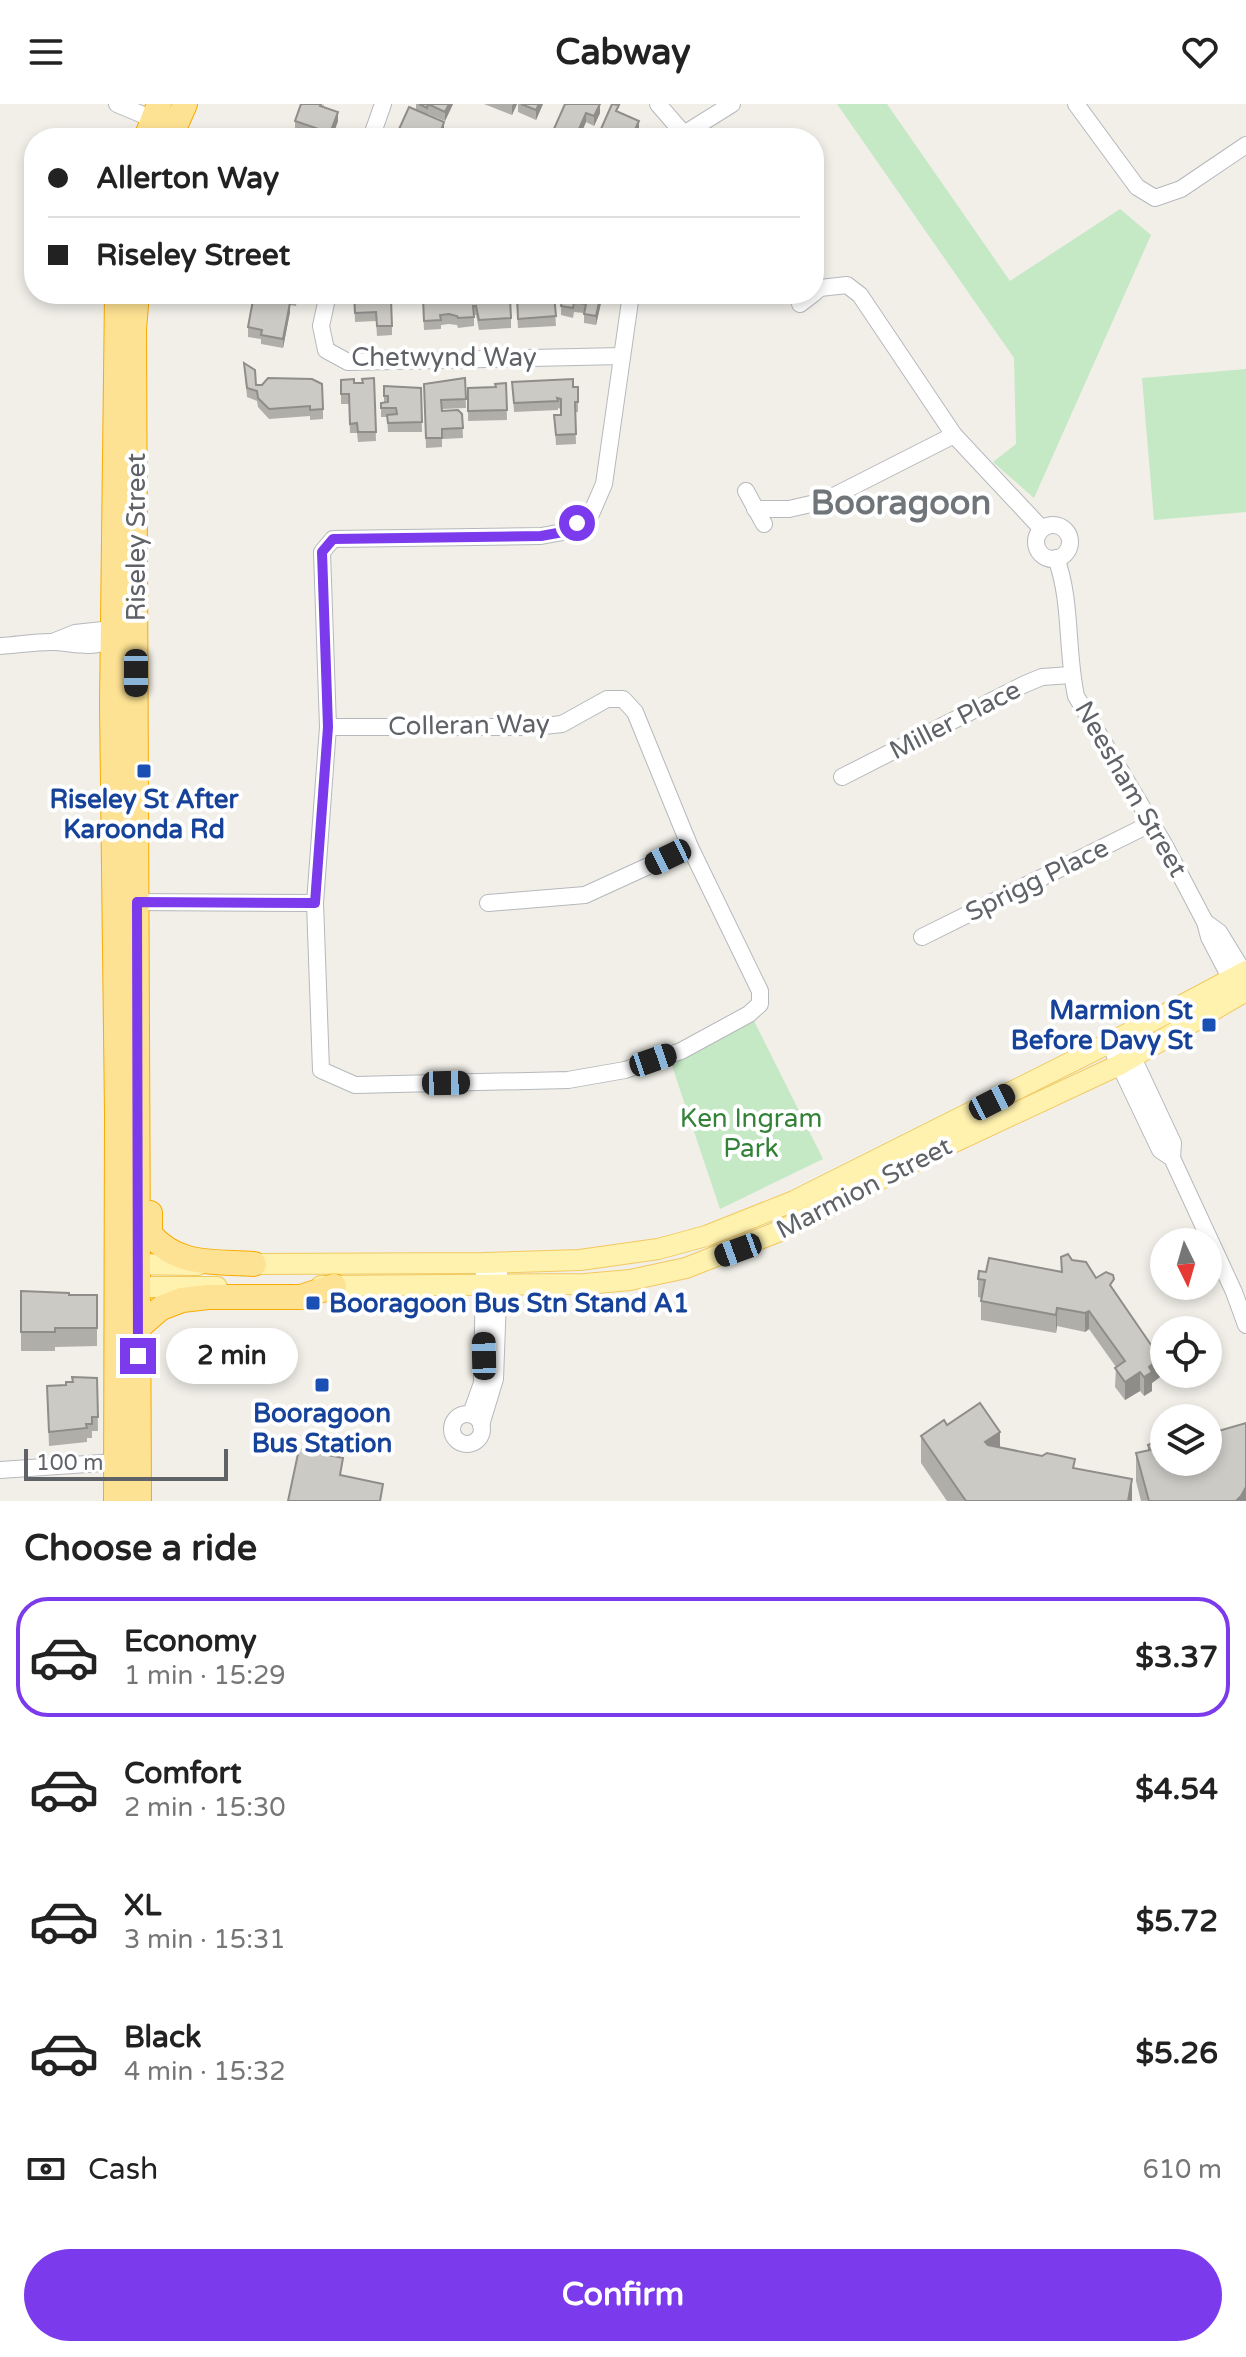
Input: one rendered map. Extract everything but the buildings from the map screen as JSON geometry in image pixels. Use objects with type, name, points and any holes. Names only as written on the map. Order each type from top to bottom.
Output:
[{"type":"highway","points":[[160,125],[185,104]]},
{"type":"highway","name":"Riseley Street","points":[[116,1501],[138,1121],[113,638],[117,304]]},
{"type":"highway","name":"Riseley Street","points":[[136,304],[136,673],[126,902],[128,1276],[139,1327],[139,1501]]},
{"type":"highway","points":[[138,1121],[150,1147],[150,1234],[162,1248],[189,1260],[254,1264]]},
{"type":"highway","points":[[139,1327],[161,1308],[182,1300],[301,1297],[334,1286]]},
{"type":"main road","name":"Marmion Street","points":[[128,1276],[254,1264],[580,1260],[658,1249],[744,1223],[794,1201],[1116,1040],[1242,981]]},
{"type":"main road","name":"Marmion Street","points":[[128,1276],[334,1286],[602,1283],[655,1276],[697,1265],[780,1231],[935,1151],[1126,1061],[1242,981]]},
{"type":"street","points":[[117,104],[160,125]]},
{"type":"street","points":[[375,128],[383,104]]},
{"type":"street","points":[[658,104],[677,128]]},
{"type":"street","points":[[695,128],[732,104]]},
{"type":"street","points":[[1076,104],[1137,187],[1155,198],[1181,189],[1246,145]]},
{"type":"street","name":"Neesham Street","points":[[824,288],[847,285],[860,295],[954,435],[1042,529]]},
{"type":"street","name":"Chetwynd Way","points":[[326,304],[321,326],[326,350],[348,362],[622,356]]},
{"type":"street","points":[[126,902],[315,903],[328,727],[322,552],[333,539],[541,536],[563,532],[591,514],[604,484],[630,304]]},
{"type":"street","points":[[755,509],[789,509],[824,501],[954,435]]},
{"type":"street","points":[[746,491],[764,524]]},
{"type":"street","name":"Neesham Street","points":[[1058,526],[1068,534],[1066,553],[1048,558],[1038,549],[1037,537],[1042,529],[1058,526]]},
{"type":"street","name":"Neesham Street","points":[[1056,558],[1064,581],[1071,675],[1076,696],[1152,823],[1205,922],[1209,937],[1242,981]]},
{"type":"street","points":[[113,638],[126,625],[127,577],[137,562]]},
{"type":"street","points":[[0,646],[54,642],[75,633],[103,630],[113,638],[136,673]]},
{"type":"street","name":"Miller Place","points":[[842,777],[1025,684],[1042,677],[1071,675]]},
{"type":"street","name":"Colleran Way","points":[[315,903],[321,1070],[355,1085],[568,1080],[625,1070],[681,1051],[749,1014],[760,1004],[760,991],[690,847],[635,712],[623,699],[607,699],[562,724],[535,727],[328,727]]},
{"type":"street","name":"Sprigg Place","points":[[922,937],[1152,823]]},
{"type":"street","points":[[488,903],[585,895],[690,847]]},
{"type":"street","points":[[1116,1040],[1173,1143],[1172,1158],[1246,1325]]},
{"type":"street","points":[[476,1420],[495,1379],[492,1263]]},
{"type":"street","points":[[0,1470],[116,1462]]},
{"type":"green space","points":[[837,104],[887,104],[1010,281],[1120,209],[1151,235],[1034,498],[993,462],[1016,444],[1014,358]]},
{"type":"green space","points":[[1246,369],[1246,512],[1154,520],[1142,378]]},
{"type":"green space","name":"Ken Ingram Park","points":[[754,1021],[823,1159],[720,1209],[671,1063]]},
{"type":"place","name":"Riseley St After Karoonda Rd","points":[[144,771]]},
{"type":"place","name":"Marmion St Before Davy St","points":[[1209,1025]]},
{"type":"place","name":"Booragoon Bus Stn Stand A1","points":[[313,1303]]},
{"type":"place","name":"Booragoon Bus Station","points":[[322,1385]]},
{"type":"district","name":"Booragoon","points":[[901,503]]},
{"type":"route","points":[[138,1356],[137,902],[315,903],[328,727],[322,552],[333,539],[541,536],[563,532],[577,523]]}]
